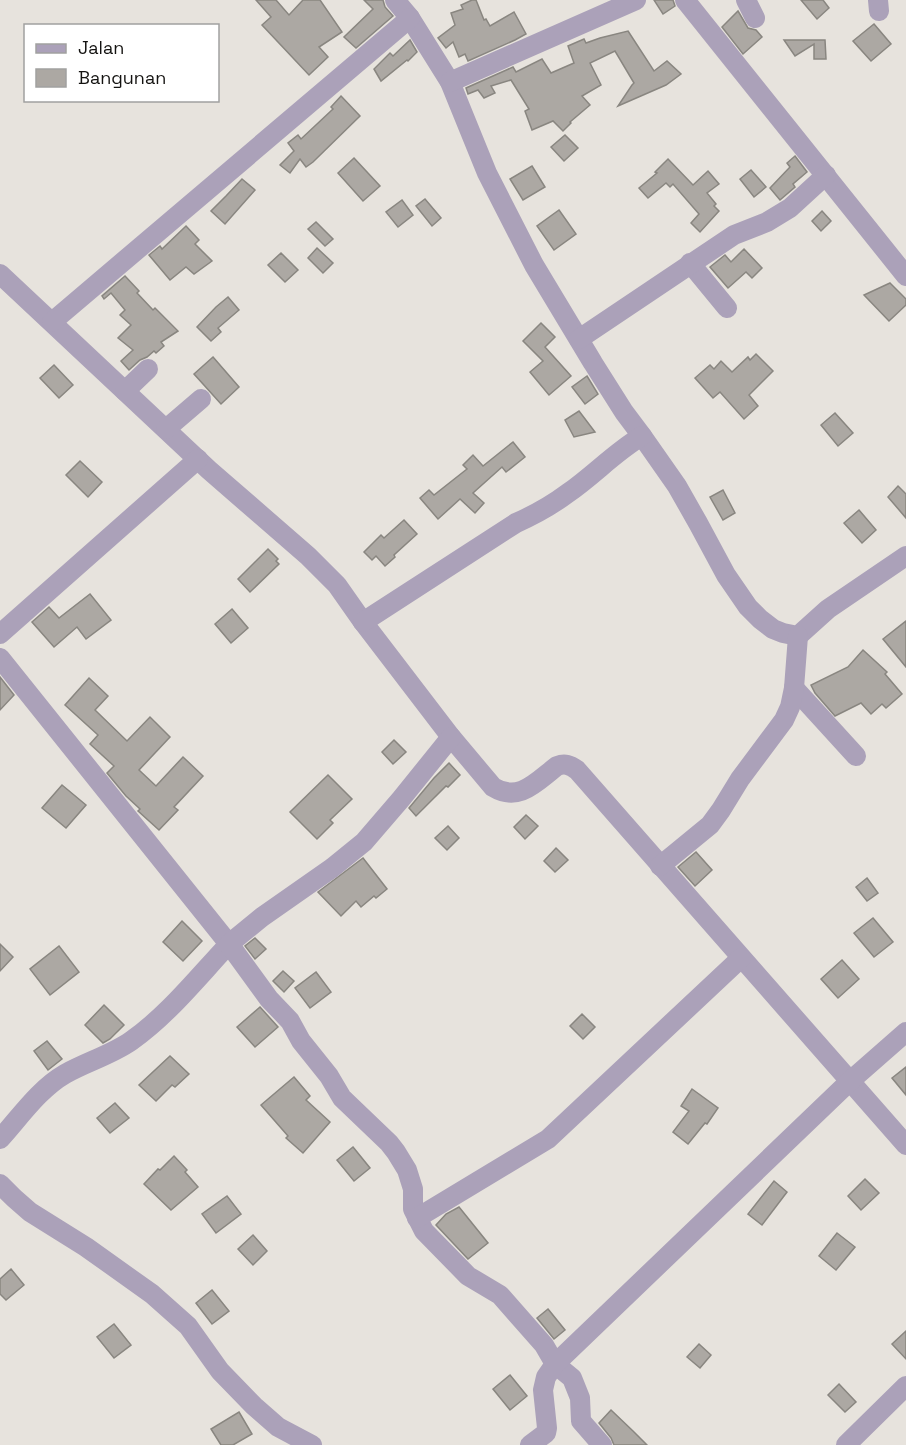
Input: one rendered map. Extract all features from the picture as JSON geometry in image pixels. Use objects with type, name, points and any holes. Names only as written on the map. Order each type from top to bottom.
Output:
[{"type":"street","points":[[395,0],[410,18],[450,82],[487,174],[534,265],[624,412],[676,486],[726,575],[748,607],[760,619],[773,629],[798,636]]},
{"type":"street","points":[[450,82],[636,0]]},
{"type":"street","points":[[746,0],[755,18]]},
{"type":"street","points":[[688,1],[906,276]]},
{"type":"street","points":[[52,322],[410,18]]},
{"type":"street","points":[[579,339],[734,235],[767,222],[790,208],[826,175]]},
{"type":"street","points":[[690,263],[727,308]]},
{"type":"street","points":[[0,274],[125,392],[337,585],[451,737],[493,787],[500,792],[517,793],[557,766],[562,764],[573,767],[906,1145]]},
{"type":"street","points":[[125,392],[148,369]]},
{"type":"street","points":[[166,429],[201,399]]},
{"type":"street","points":[[363,622],[516,523],[538,513],[561,498],[642,436]]},
{"type":"street","points":[[0,634],[198,459]]},
{"type":"street","points":[[660,866],[710,825],[740,779],[784,720],[790,707],[794,688],[798,636],[828,609],[906,556]]},
{"type":"street","points":[[0,658],[229,944],[269,999],[290,1021],[301,1041],[342,1098],[396,1152],[407,1170],[413,1189],[413,1209],[424,1231],[468,1276],[500,1295],[544,1346],[555,1364],[572,1378],[580,1398],[581,1421],[602,1445]]},
{"type":"street","points":[[794,688],[856,756]]},
{"type":"street","points":[[0,1139],[41,1093],[63,1076],[120,1048],[138,1036],[168,1009],[229,944],[364,842],[451,737]]},
{"type":"street","points":[[417,1218],[548,1139],[741,958]]},
{"type":"street","points":[[530,1445],[546,1433],[543,1390],[546,1377],[555,1364],[849,1082],[906,1032]]},
{"type":"street","points":[[0,1184],[30,1212],[86,1246],[152,1294],[188,1326],[220,1371],[254,1406],[278,1427],[312,1445]]},
{"type":"street","points":[[846,1445],[906,1386]]},
{"type":"building","points":[[256,0],[276,0],[289,15],[303,0],[320,0],[342,32],[319,47],[328,57],[309,75],[262,25],[271,17]]},
{"type":"building","points":[[364,0],[383,0],[385,7],[393,16],[356,48],[344,37],[373,9]]},
{"type":"building","points":[[476,0],[484,20],[486,19],[490,26],[514,12],[526,34],[468,61],[465,54],[459,57],[453,42],[446,48],[438,38],[455,25],[451,13],[463,9],[461,5]]},
{"type":"building","points":[[654,0],[673,0],[675,6],[663,14]]},
{"type":"building","points":[[801,0],[823,0],[829,8],[817,19]]},
{"type":"building","points":[[738,11],[748,28],[756,30],[762,37],[743,54],[722,27]]},
{"type":"building","points":[[874,24],[891,44],[871,61],[853,41]]},
{"type":"building","points":[[628,31],[654,71],[667,61],[681,74],[666,85],[618,106],[634,83],[615,51],[590,63],[601,85],[582,96],[590,105],[563,131],[553,121],[532,130],[525,111],[529,109],[511,80],[491,86],[495,93],[484,98],[478,90],[468,94],[466,88],[513,67],[516,72],[542,59],[551,73],[574,63],[568,46],[584,39],[586,43]]},
{"type":"building","points":[[410,40],[417,52],[381,81],[374,69],[390,53],[393,56]]},
{"type":"building","points":[[784,40],[825,40],[826,59],[814,59],[814,44],[795,56]]},
{"type":"building","points":[[341,96],[360,116],[313,162],[306,167],[300,159],[290,173],[280,165],[294,151],[288,143],[298,135],[301,139],[333,109],[331,107]]},
{"type":"building","points":[[565,135],[578,148],[564,161],[551,147]]},
{"type":"building","points":[[795,156],[807,172],[780,200],[770,188],[790,167],[787,163]]},
{"type":"building","points":[[354,158],[380,186],[363,201],[338,173]]},
{"type":"building","points":[[668,159],[693,185],[708,171],[719,184],[707,193],[719,211],[700,232],[691,223],[699,214],[673,184],[670,187],[666,183],[648,198],[639,188],[657,173],[655,172]]},
{"type":"building","points":[[532,166],[545,187],[523,200],[510,179]]},
{"type":"building","points":[[751,170],[766,187],[754,197],[740,179]]},
{"type":"building","points":[[242,179],[255,190],[225,224],[211,211]]},
{"type":"building","points":[[425,199],[441,218],[432,226],[416,206]]},
{"type":"building","points":[[402,200],[413,215],[398,227],[386,212]]},
{"type":"building","points":[[559,210],[576,234],[554,250],[537,226]]},
{"type":"building","points":[[822,211],[831,221],[821,231],[812,221]]},
{"type":"building","points":[[316,222],[333,239],[325,246],[308,229]]},
{"type":"building","points":[[186,226],[199,240],[195,244],[212,261],[194,274],[186,267],[170,280],[149,255],[160,246],[162,249]]},
{"type":"building","points":[[317,248],[333,263],[323,273],[308,258]]},
{"type":"building","points":[[744,249],[762,268],[752,278],[746,272],[728,288],[710,267],[725,255],[731,262]]},
{"type":"building","points":[[281,253],[298,270],[285,282],[268,265]]},
{"type":"building","points":[[125,276],[153,310],[155,308],[178,331],[161,342],[164,346],[156,353],[154,351],[129,370],[121,361],[133,350],[118,338],[131,325],[120,315],[125,310],[111,293],[104,299],[102,296]]},
{"type":"building","points":[[890,283],[906,299],[906,305],[889,321],[864,295]]},
{"type":"building","points":[[228,297],[239,310],[218,328],[221,332],[211,341],[197,327]]},
{"type":"building","points":[[541,323],[555,337],[545,347],[571,376],[549,395],[530,372],[543,361],[523,341]]},
{"type":"building","points":[[756,354],[773,371],[749,395],[758,406],[744,419],[720,392],[713,398],[695,378],[710,365],[714,369],[721,361],[732,372],[748,357],[750,360]]},
{"type":"building","points":[[213,357],[239,387],[221,404],[194,374]]},
{"type":"building","points":[[54,365],[73,385],[59,398],[40,378]]},
{"type":"building","points":[[587,376],[598,394],[585,404],[572,387]]},
{"type":"building","points":[[579,411],[595,432],[574,437],[565,420]]},
{"type":"building","points":[[835,413],[853,433],[838,446],[821,425]]},
{"type":"building","points":[[513,442],[525,457],[506,472],[502,467],[473,493],[484,503],[475,513],[460,499],[438,519],[420,498],[429,490],[434,495],[467,469],[463,465],[473,455],[483,466]]},
{"type":"building","points":[[80,461],[102,482],[88,497],[66,475]]},
{"type":"building","points":[[898,486],[906,494],[906,518],[888,497]]},
{"type":"building","points":[[723,490],[735,513],[723,520],[710,497]]},
{"type":"building","points":[[859,510],[876,530],[862,543],[844,523]]},
{"type":"building","points":[[404,520],[417,534],[385,566],[376,556],[372,560],[364,552],[381,535],[384,538]]},
{"type":"building","points":[[268,549],[278,559],[276,561],[279,564],[250,592],[238,579]]},
{"type":"building","points":[[90,594],[111,620],[86,639],[77,627],[54,647],[32,622],[49,607],[59,618]]},
{"type":"building","points":[[232,609],[248,628],[231,643],[215,624]]},
{"type":"building","points":[[906,621],[906,667],[883,639]]},
{"type":"building","points":[[863,650],[887,672],[885,674],[902,694],[886,708],[882,704],[871,714],[861,703],[835,716],[811,685],[848,667]]},
{"type":"building","points":[[0,677],[14,695],[0,710]]},
{"type":"building","points":[[89,678],[108,696],[95,710],[127,741],[150,717],[170,737],[139,770],[156,786],[183,757],[203,776],[174,807],[178,810],[159,830],[138,811],[140,809],[107,773],[114,766],[90,744],[98,735],[65,705]]},
{"type":"building","points":[[394,740],[406,752],[393,764],[382,752]]},
{"type":"building","points":[[449,763],[460,775],[416,816],[409,808]]},
{"type":"building","points":[[328,775],[352,799],[330,820],[333,823],[317,839],[290,812]]},
{"type":"building","points":[[62,785],[86,805],[66,828],[42,808]]},
{"type":"building","points":[[526,815],[538,826],[525,839],[514,827]]},
{"type":"building","points":[[448,826],[459,838],[447,850],[435,838]]},
{"type":"building","points":[[556,848],[568,860],[555,872],[544,861]]},
{"type":"building","points":[[696,852],[712,870],[695,886],[678,867]]},
{"type":"building","points":[[363,858],[387,889],[361,907],[356,901],[341,916],[318,892]]},
{"type":"building","points":[[867,878],[878,893],[867,901],[856,887]]},
{"type":"building","points":[[873,918],[893,942],[874,957],[854,933]]},
{"type":"building","points":[[182,921],[202,941],[183,961],[163,942]]},
{"type":"building","points":[[255,938],[266,949],[255,959],[245,946]]},
{"type":"building","points":[[0,944],[13,957],[0,971]]},
{"type":"building","points":[[59,946],[79,972],[50,995],[30,969]]},
{"type":"building","points":[[842,960],[859,979],[838,998],[821,979]]},
{"type":"building","points":[[283,971],[294,981],[284,992],[273,981]]},
{"type":"building","points":[[316,972],[331,992],[310,1008],[295,988]]},
{"type":"building","points":[[104,1005],[124,1025],[103,1043],[85,1025]]},
{"type":"building","points":[[260,1007],[278,1027],[255,1047],[237,1027]]},
{"type":"building","points":[[582,1014],[595,1027],[583,1039],[570,1026]]},
{"type":"building","points":[[47,1041],[62,1059],[48,1070],[34,1051]]},
{"type":"building","points":[[170,1056],[189,1074],[175,1087],[172,1085],[156,1101],[139,1085]]},
{"type":"building","points":[[906,1067],[906,1095],[892,1078]]},
{"type":"building","points":[[294,1077],[310,1096],[306,1100],[330,1122],[303,1153],[286,1138],[288,1136],[261,1105]]},
{"type":"building","points":[[692,1089],[718,1108],[688,1144],[673,1132],[689,1111],[681,1106]]},
{"type":"building","points":[[115,1103],[129,1118],[110,1133],[97,1118]]},
{"type":"building","points":[[353,1147],[370,1168],[354,1181],[337,1160]]},
{"type":"building","points":[[174,1156],[198,1187],[171,1210],[144,1184]]},
{"type":"building","points":[[865,1179],[879,1193],[861,1210],[848,1196]]},
{"type":"building","points":[[774,1181],[787,1192],[762,1225],[748,1214]]},
{"type":"building","points":[[227,1196],[241,1214],[216,1233],[202,1214]]},
{"type":"building","points":[[459,1207],[488,1243],[468,1259],[436,1225],[446,1214]]},
{"type":"building","points":[[837,1233],[855,1247],[836,1270],[819,1256]]},
{"type":"building","points":[[253,1235],[267,1251],[253,1265],[238,1249]]},
{"type":"building","points":[[11,1269],[24,1285],[6,1300],[0,1294],[0,1279]]},
{"type":"building","points":[[212,1290],[229,1311],[212,1324],[196,1303]]},
{"type":"building","points":[[548,1309],[565,1330],[554,1339],[537,1318]]},
{"type":"building","points":[[114,1324],[131,1345],[114,1358],[97,1337]]},
{"type":"building","points":[[906,1331],[906,1359],[892,1344]]},
{"type":"building","points":[[699,1344],[711,1355],[700,1368],[687,1357]]},
{"type":"building","points":[[510,1375],[527,1396],[510,1410],[493,1389]]},
{"type":"building","points":[[839,1384],[856,1402],[845,1412],[828,1395]]},
{"type":"building","points":[[611,1410],[647,1445],[614,1445],[599,1423]]},
{"type":"building","points":[[239,1412],[252,1434],[233,1445],[221,1445],[211,1429]]}]
